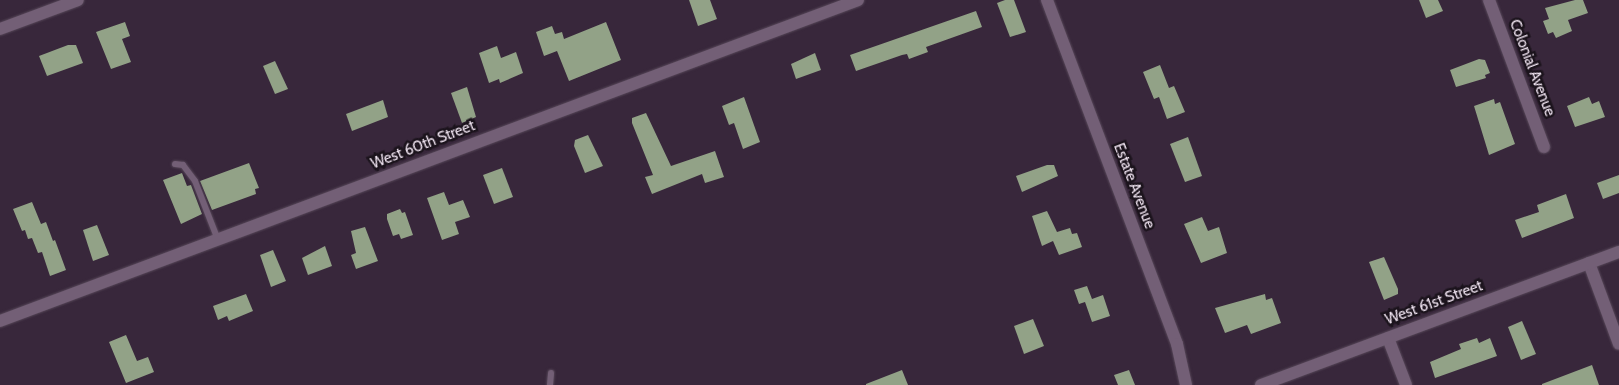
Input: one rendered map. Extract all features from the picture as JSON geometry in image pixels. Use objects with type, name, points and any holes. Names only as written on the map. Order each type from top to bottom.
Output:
[{"type":"street","points":[[0,29],[78,0]]},
{"type":"street","name":"West 60th Street","points":[[0,321],[858,0]]},
{"type":"street","name":"Estate Avenue","points":[[1047,0],[1176,344],[1186,385]]},
{"type":"street","name":"Colonial Avenue","points":[[1489,0],[1544,147]]},
{"type":"street","name":"West 61st Street","points":[[1261,385],[1619,252]]},
{"type":"street","points":[[1589,263],[1619,344]]},
{"type":"street","points":[[1388,338],[1406,385]]},
{"type":"lane","points":[[175,164],[183,165],[195,181],[218,240]]},
{"type":"lane","points":[[550,385],[551,373]]},
{"type":"building","points":[[689,0],[710,0],[717,19],[698,26]]},
{"type":"building","points":[[1005,0],[1014,0],[1026,32],[1010,37],[997,3]]},
{"type":"building","points":[[1419,0],[1438,0],[1443,11],[1426,18]]},
{"type":"building","points":[[1575,0],[1583,0],[1588,13],[1568,20],[1572,31],[1556,38],[1553,32],[1548,34],[1543,21],[1549,19],[1545,8]]},
{"type":"building","points":[[976,11],[982,27],[926,47],[928,52],[909,59],[907,54],[902,55],[856,71],[850,55]]},
{"type":"building","points":[[125,22],[130,36],[122,39],[131,62],[111,69],[96,32]]},
{"type":"building","points":[[606,22],[621,60],[569,81],[557,51],[544,56],[536,32],[552,26],[555,34],[562,32],[564,39]]},
{"type":"building","points":[[68,45],[76,45],[83,63],[47,76],[39,56]]},
{"type":"building","points":[[497,46],[501,58],[516,52],[523,73],[500,83],[499,79],[489,83],[479,53]]},
{"type":"building","points":[[815,53],[821,70],[796,79],[791,64]]},
{"type":"building","points":[[1479,59],[1485,60],[1490,73],[1485,75],[1486,78],[1456,87],[1450,70]]},
{"type":"building","points":[[275,61],[288,89],[275,94],[263,66]]},
{"type":"building","points":[[1160,65],[1169,88],[1174,86],[1185,112],[1167,119],[1159,97],[1154,99],[1143,72]]},
{"type":"building","points":[[467,87],[476,117],[462,123],[451,93]]},
{"type":"building","points":[[744,97],[760,142],[743,149],[734,123],[729,125],[722,106]]},
{"type":"building","points":[[1589,97],[1592,104],[1599,101],[1605,117],[1575,127],[1567,106]]},
{"type":"building","points":[[1494,99],[1495,104],[1500,102],[1515,144],[1489,155],[1474,106]]},
{"type":"building","points":[[383,100],[388,117],[352,131],[346,114]]},
{"type":"building","points":[[646,113],[671,166],[715,151],[724,177],[705,183],[702,174],[652,194],[645,177],[653,175],[632,123],[632,118]]},
{"type":"building","points":[[588,135],[603,166],[585,173],[574,146],[575,140]]},
{"type":"building","points":[[1188,137],[1202,176],[1185,182],[1170,144]]},
{"type":"building","points":[[249,163],[259,188],[255,189],[256,194],[212,210],[200,181]]},
{"type":"building","points":[[1047,165],[1054,165],[1058,176],[1022,192],[1016,176]]},
{"type":"building","points":[[502,168],[513,197],[494,204],[483,175]]},
{"type":"building","points":[[182,173],[187,186],[191,185],[202,214],[181,224],[163,180]]},
{"type":"building","points":[[1619,175],[1619,193],[1603,199],[1597,183]]},
{"type":"building","points":[[444,192],[449,205],[463,200],[470,217],[455,222],[459,234],[442,240],[427,198]]},
{"type":"building","points":[[1566,194],[1574,218],[1522,238],[1515,220],[1539,212],[1537,205]]},
{"type":"building","points":[[32,202],[41,224],[46,222],[53,241],[55,240],[66,270],[50,276],[42,252],[38,253],[32,238],[28,239],[25,230],[22,231],[13,209]]},
{"type":"building","points":[[400,209],[402,213],[405,212],[413,235],[401,239],[399,234],[393,236],[387,219],[387,214]]},
{"type":"building","points":[[1047,211],[1057,232],[1070,228],[1072,234],[1077,233],[1082,247],[1059,255],[1053,241],[1042,246],[1032,216]]},
{"type":"building","points":[[1202,217],[1208,231],[1219,227],[1227,253],[1201,263],[1184,224]]},
{"type":"building","points":[[97,225],[109,255],[93,261],[83,230]]},
{"type":"building","points":[[365,227],[378,261],[356,269],[351,255],[356,253],[351,231]]},
{"type":"building","points":[[325,246],[332,266],[308,275],[302,258]]},
{"type":"building","points":[[273,250],[286,281],[271,287],[260,255]]},
{"type":"building","points":[[1384,257],[1398,289],[1398,294],[1384,300],[1369,262]]},
{"type":"building","points":[[1087,286],[1092,299],[1103,295],[1110,316],[1092,322],[1085,302],[1079,304],[1074,290]]},
{"type":"building","points":[[246,294],[253,311],[229,321],[227,316],[218,320],[213,306]]},
{"type":"building","points":[[1265,294],[1266,300],[1272,298],[1281,323],[1251,334],[1247,325],[1225,333],[1215,308]]},
{"type":"building","points":[[1033,319],[1044,346],[1024,354],[1014,326]]},
{"type":"building","points":[[1522,321],[1536,354],[1521,360],[1508,327]]},
{"type":"building","points":[[126,335],[137,361],[148,357],[154,372],[126,383],[109,342]]},
{"type":"building","points":[[1477,338],[1479,343],[1490,338],[1497,356],[1435,378],[1430,362],[1461,349],[1459,344]]},
{"type":"building","points":[[1592,365],[1599,385],[1542,385],[1542,384]]},
{"type":"building","points":[[902,370],[908,385],[866,385],[866,384]]},
{"type":"building","points":[[1129,370],[1135,385],[1118,385],[1114,375]]}]
